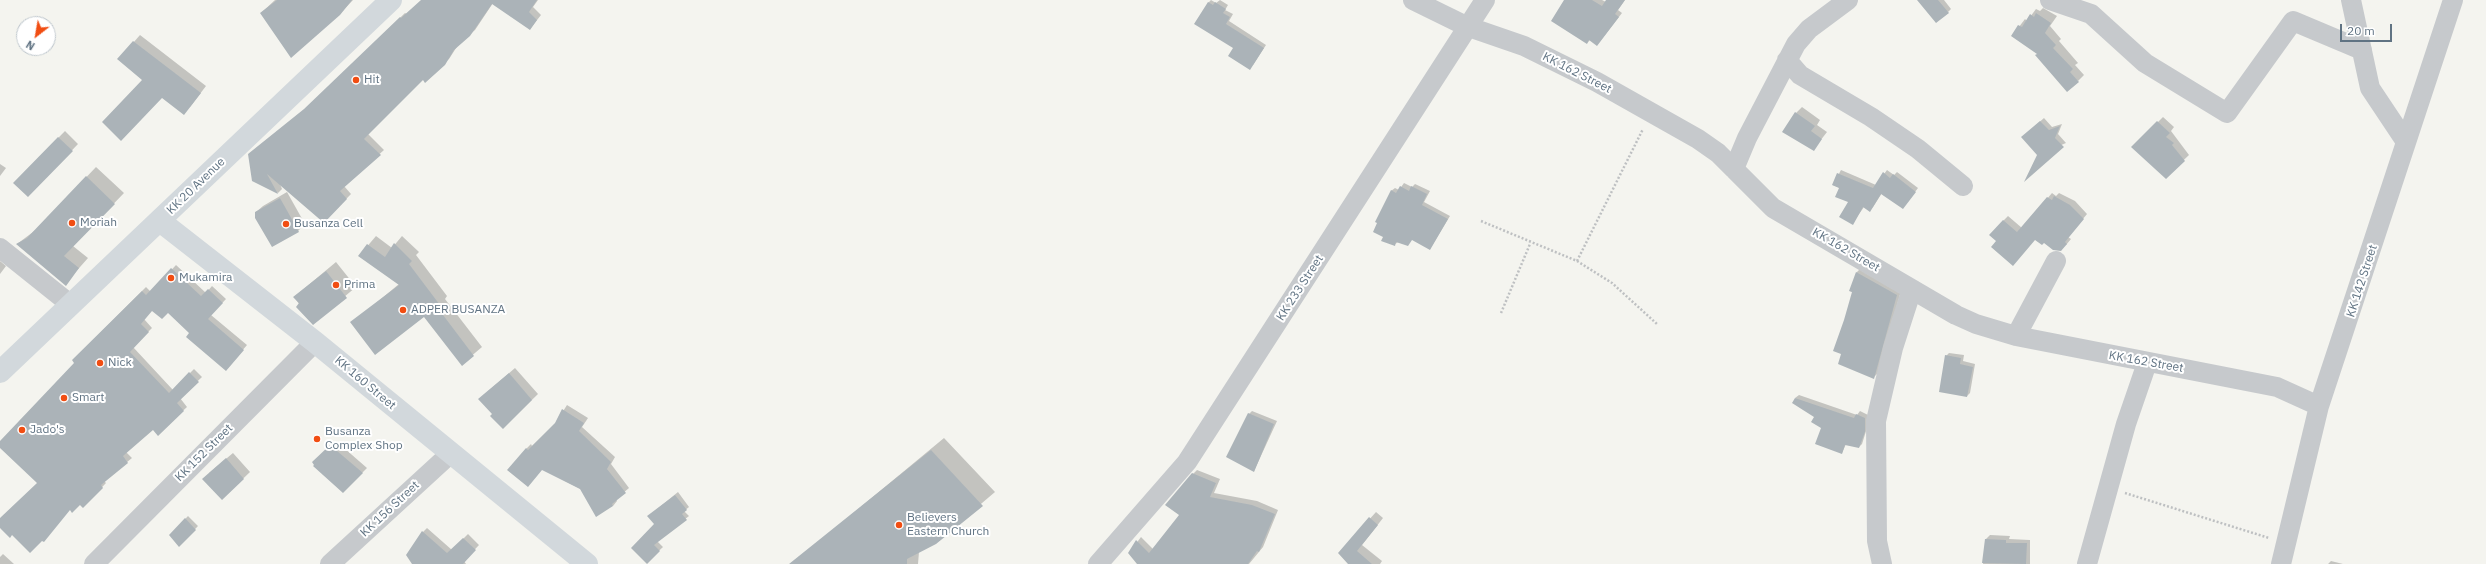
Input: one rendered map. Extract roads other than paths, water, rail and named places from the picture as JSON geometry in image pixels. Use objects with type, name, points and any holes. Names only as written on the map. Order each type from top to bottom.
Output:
[{"type":"main road","name":"KK 20 Avenue","points":[[0,372],[391,0]]},
{"type":"main road","name":"KK 160 Street","points":[[160,221],[315,342],[450,454],[587,564]]},
{"type":"street","name":"KK 162 Street","points":[[1413,0],[1466,26],[1524,46],[1597,82],[1698,139],[1718,153],[1773,208],[1956,315],[2016,336],[2147,363],[2276,387],[2319,406]]},
{"type":"street","name":"KK 233 Street","points":[[1098,564],[1187,462],[1323,254],[1466,26],[1485,0]]},
{"type":"street","points":[[1734,169],[1747,138],[1796,44],[1809,29],[1848,0]]},
{"type":"street","points":[[2050,0],[2091,14],[2145,63],[2227,113],[2293,21],[2362,50]]},
{"type":"street","points":[[2351,0],[2370,88],[2406,142]]},
{"type":"street","name":"KK 142 Street","points":[[2281,564],[2319,406],[2453,0]]},
{"type":"street","points":[[1788,60],[1800,75],[1871,116],[1918,148],[1963,186]]},
{"type":"street","points":[[0,248],[70,304]]},
{"type":"street","points":[[2016,336],[2056,261]]},
{"type":"street","points":[[1882,564],[1877,541],[1876,421],[1893,348],[1912,289]]},
{"type":"street","name":"KK 152 Street","points":[[94,564],[315,342]]},
{"type":"street","points":[[2087,564],[2126,424],[2147,363]]},
{"type":"street","name":"KK 156 Street","points":[[330,564],[450,454]]},
{"type":"place","name":"Hit","points":[[356,80]]},
{"type":"place","name":"Moriah","points":[[72,223]]},
{"type":"place","name":"Busanza Cell","points":[[286,224]]},
{"type":"place","name":"Mukamira","points":[[171,278]]},
{"type":"place","name":"Prima","points":[[336,285]]},
{"type":"place","name":"ADPER BUSANZA","points":[[403,310]]},
{"type":"place","name":"Nick","points":[[100,363]]},
{"type":"place","name":"Smart","points":[[64,398]]},
{"type":"place","name":"Jado's","points":[[22,430]]},
{"type":"place","name":"Busanza Complex Shop","points":[[317,439]]},
{"type":"place","name":"Believers Eastern Church","points":[[899,525]]}]
